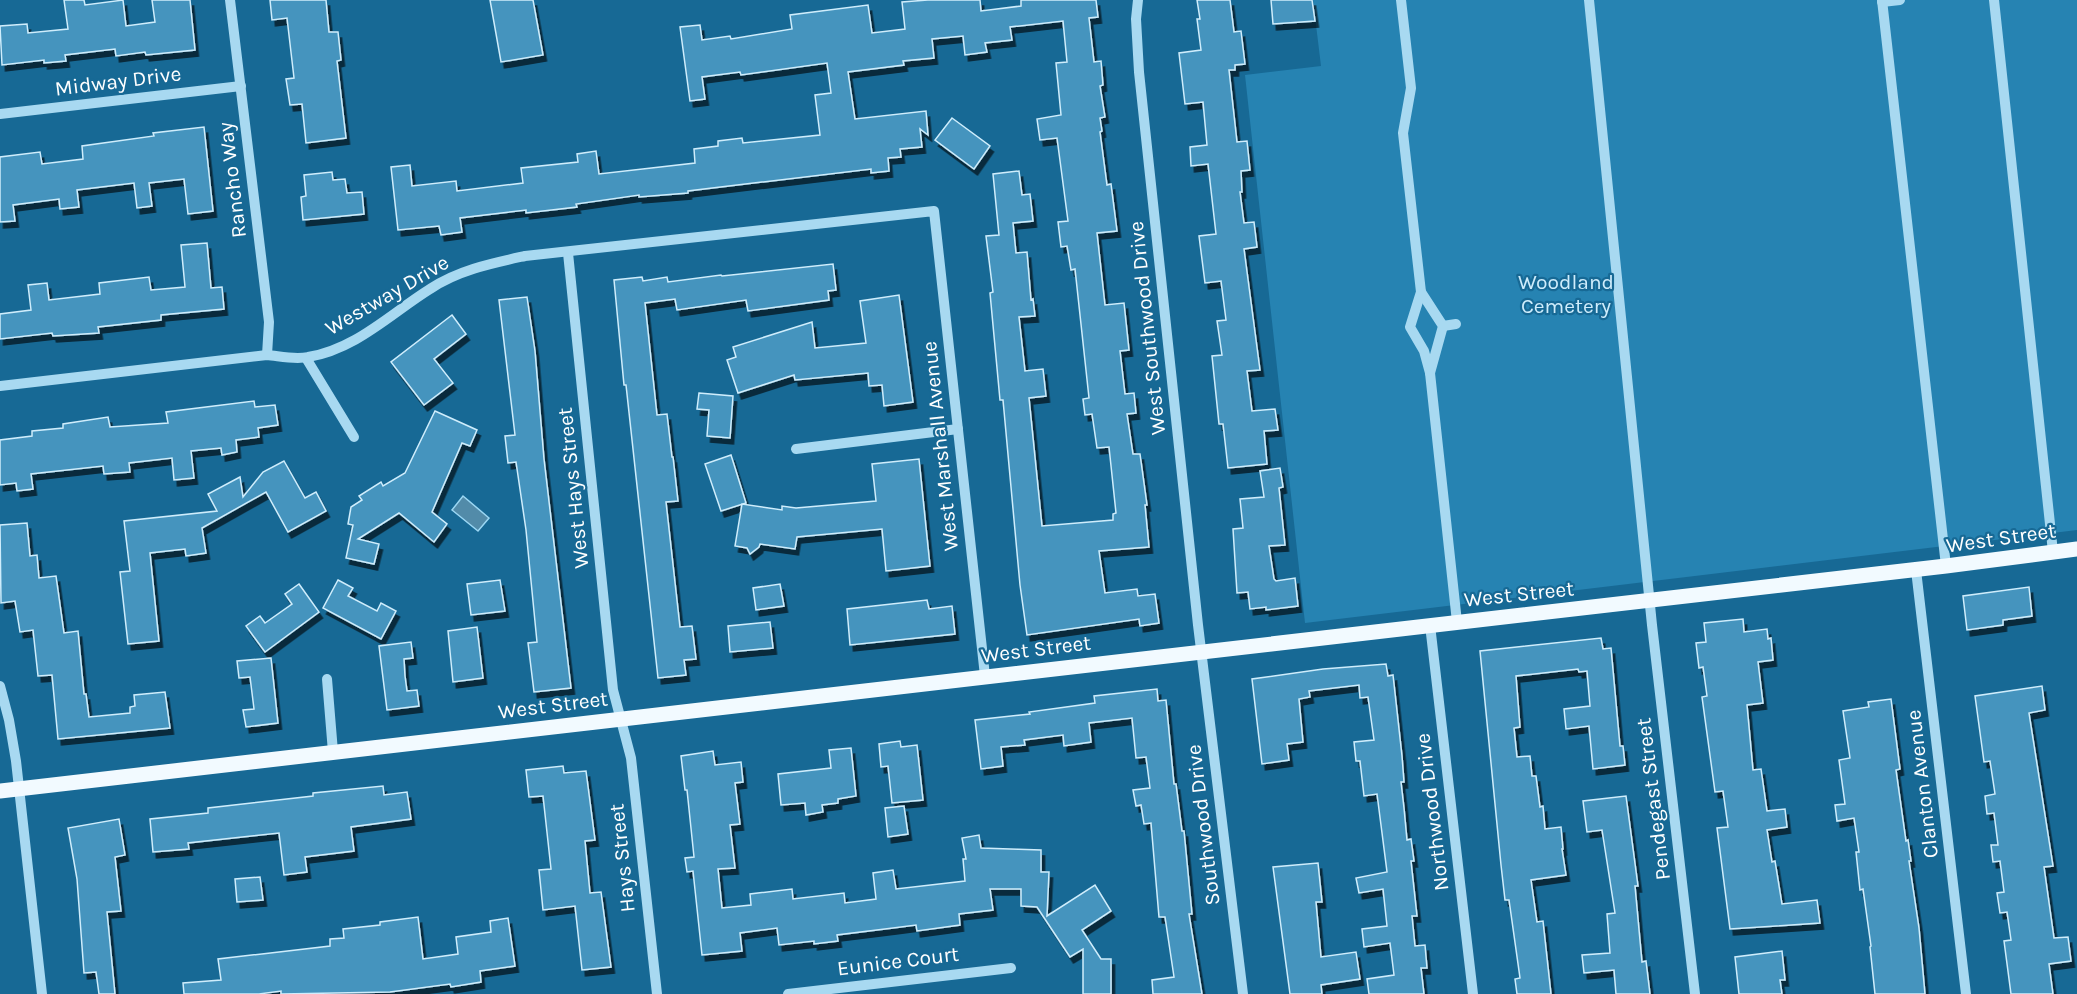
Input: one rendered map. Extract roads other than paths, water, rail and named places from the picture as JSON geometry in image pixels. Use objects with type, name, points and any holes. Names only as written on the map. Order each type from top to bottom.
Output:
[{"type":"main road","name":"West Street","points":[[0,791],[1916,570],[2077,549]]},
{"type":"street","name":"Rancho Way","points":[[230,0],[269,322],[267,355]]},
{"type":"street","name":"West Southwood Drive","points":[[1138,0],[1136,19],[1139,72],[1202,651]]},
{"type":"street","points":[[1401,0],[1411,88],[1403,133],[1421,292],[1410,327],[1424,351],[1430,373],[1457,622]]},
{"type":"street","name":"Pendegast Street","points":[[1589,0],[1650,600],[1695,994]]},
{"type":"street","points":[[1900,0],[1882,1],[1946,566]]},
{"type":"street","points":[[1994,0],[2053,552]]},
{"type":"street","name":"Midway Drive","points":[[0,114],[241,86]]},
{"type":"street","name":"Westway Drive","points":[[0,386],[267,355],[306,358],[344,347],[380,325],[432,287],[483,265],[525,256],[934,211]]},
{"type":"street","name":"West Marshall Avenue","points":[[934,211],[985,676]]},
{"type":"street","name":"West Hays Street","points":[[568,253],[613,690],[621,719]]},
{"type":"street","points":[[1421,292],[1443,326],[1430,373]]},
{"type":"street","points":[[1443,326],[1456,324]]},
{"type":"street","points":[[306,358],[354,437]]},
{"type":"street","points":[[796,449],[958,429]]},
{"type":"street","name":"Clanton Avenue","points":[[1916,570],[1966,994]]},
{"type":"street","name":"Northwood Drive","points":[[1430,625],[1473,994]]},
{"type":"street","name":"Southwood Drive","points":[[1202,651],[1243,994]]},
{"type":"street","points":[[327,679],[333,752]]},
{"type":"street","points":[[0,686],[9,720],[19,789],[42,994]]},
{"type":"street","name":"Hays Street","points":[[621,719],[631,758],[657,994]]},
{"type":"street","name":"Eunice Court","points":[[788,994],[1011,968]]},
{"type":"park label","name":"Woodland Cemetery","points":[[1566,294]]}]
